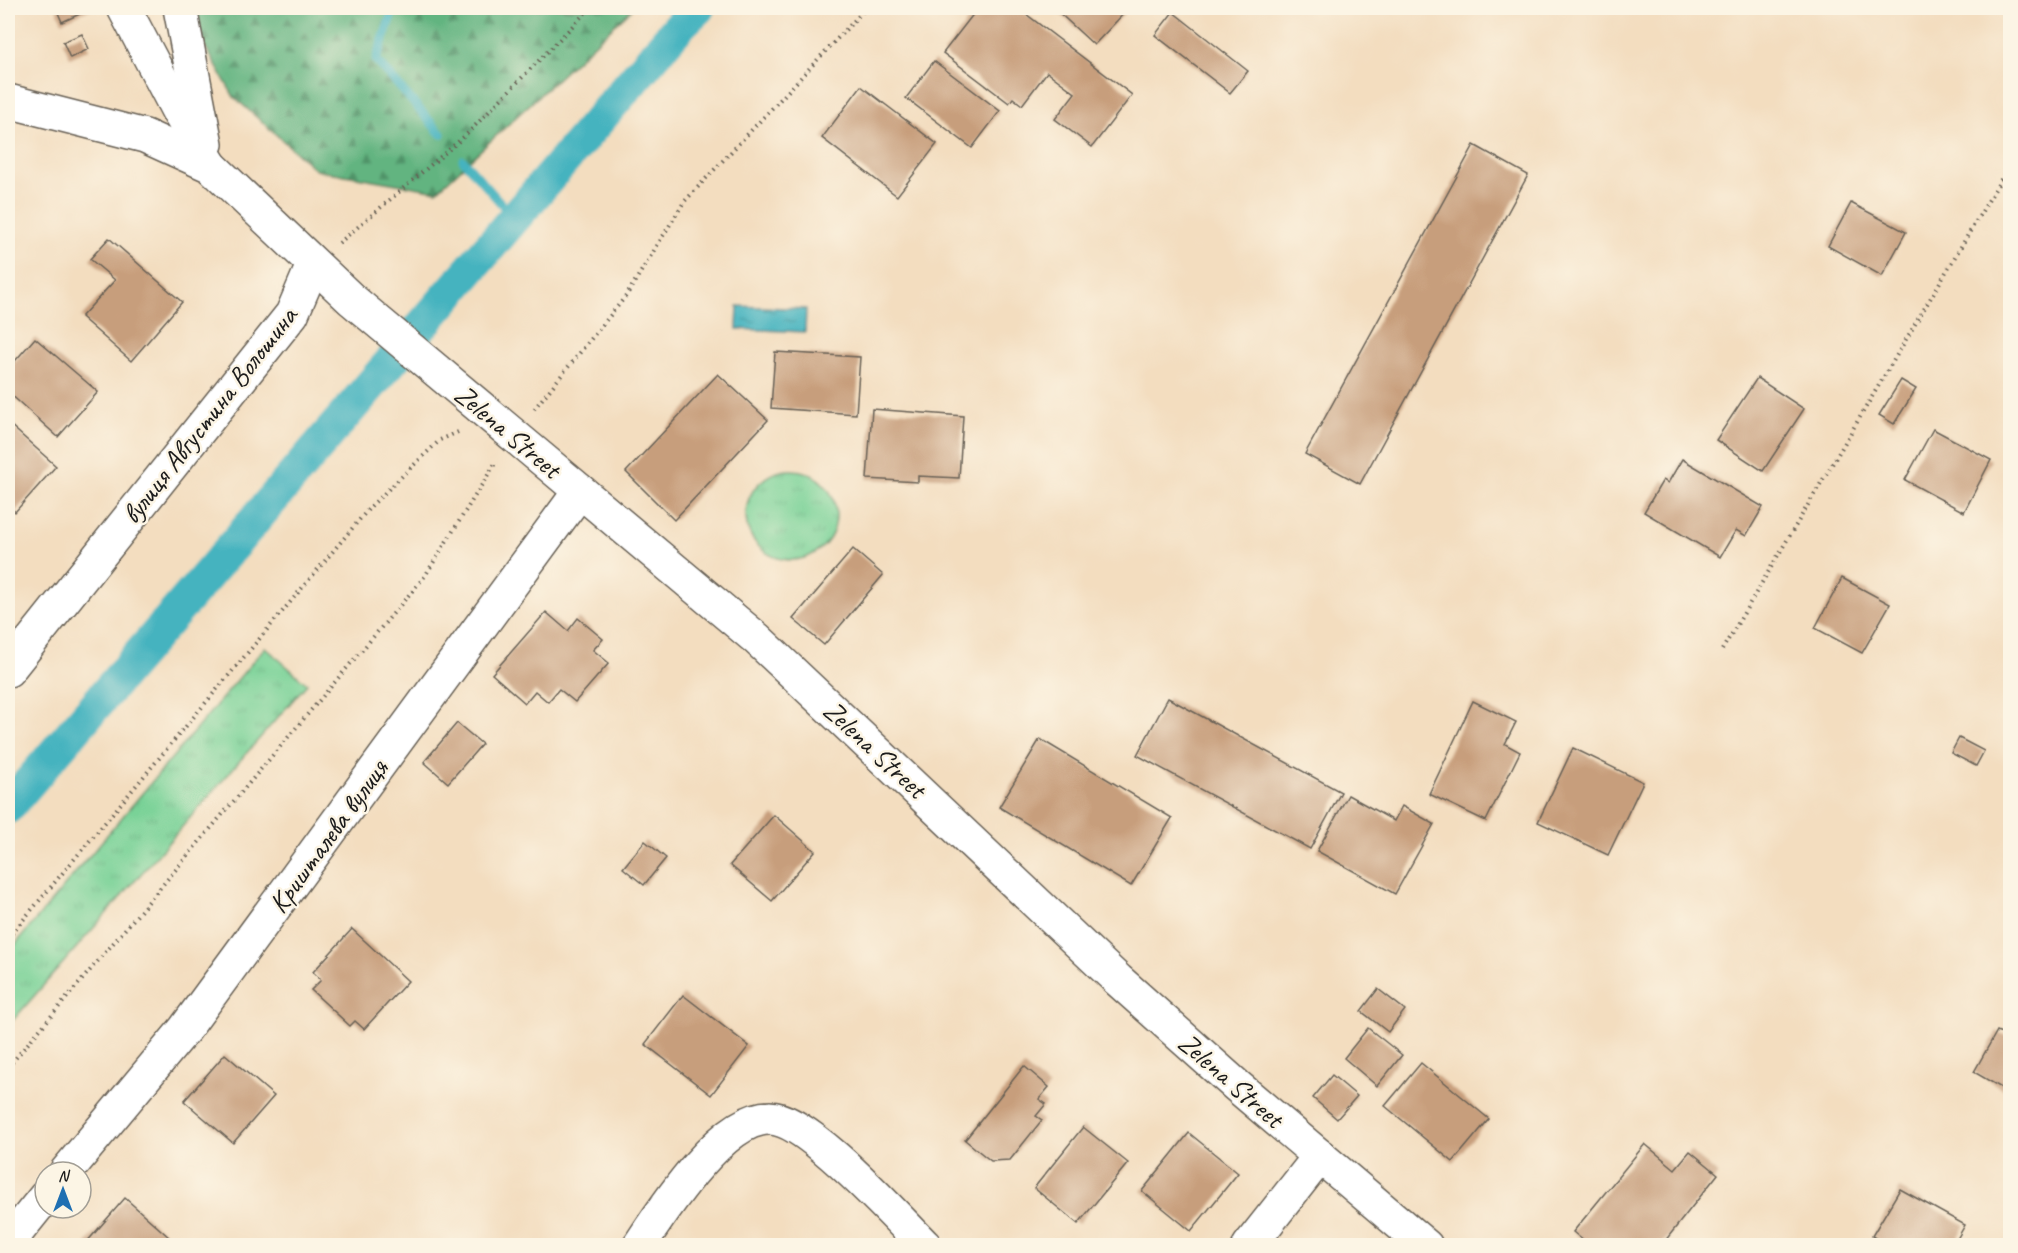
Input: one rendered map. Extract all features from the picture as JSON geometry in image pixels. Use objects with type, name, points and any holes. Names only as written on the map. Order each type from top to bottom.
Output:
[{"type":"street","points":[[124,8],[179,113],[211,166],[313,265]]},
{"type":"street","points":[[180,8],[211,166]]},
{"type":"street","points":[[8,101],[145,136],[211,166]]},
{"type":"street","name":"Zelena Street","points":[[313,265],[757,639],[1118,980],[1426,1245]]},
{"type":"street","name":"вулиця Августина Волошина","points":[[8,670],[292,314],[313,265]]},
{"type":"street","name":"Кришталева вулиця","points":[[76,1160],[185,1029],[580,491]]},
{"type":"street","points":[[639,1245],[680,1186],[708,1155],[737,1129],[768,1118],[793,1124],[837,1158],[925,1245]]},
{"type":"street","points":[[1249,1245],[1320,1156]]},
{"type":"street","points":[[8,1243],[33,1212]]},
{"type":"path","points":[[313,265],[466,135],[590,8]]},
{"type":"path","points":[[8,1067],[425,576],[504,425],[626,296],[684,202],[866,8]]},
{"type":"path","points":[[1722,650],[2010,164]]},
{"type":"path","points":[[8,938],[371,506],[440,440],[504,425]]},
{"type":"green space","points":[[183,8],[633,8],[437,191],[316,170],[234,97]]},
{"type":"green space","points":[[791,470],[808,474],[823,483],[832,498],[836,515],[832,532],[823,547],[808,556],[791,560],[774,556],[759,547],[750,532],[746,515],[750,498],[759,483],[774,474]]},
{"type":"green space","points":[[265,647],[307,684],[8,1026],[8,953]]},
{"type":"water","points":[[738,306],[806,309],[805,332],[737,329]]},
{"type":"building","points":[[56,8],[93,8],[62,22]]},
{"type":"building","points":[[978,8],[1018,8],[1132,95],[1092,147],[1055,119],[1075,93],[1047,72],[1022,105],[1013,98],[1009,103],[943,53]]},
{"type":"building","points":[[1054,8],[1129,8],[1094,45]]},
{"type":"building","points":[[1173,12],[1248,71],[1230,93],[1155,35]]},
{"type":"building","points":[[82,34],[89,49],[70,58],[63,42]]},
{"type":"building","points":[[934,61],[1000,111],[972,148],[906,98]]},
{"type":"building","points":[[861,86],[937,144],[897,196],[822,138]]},
{"type":"building","points":[[1474,145],[1528,175],[1360,484],[1305,454]]},
{"type":"building","points":[[1851,203],[1906,232],[1882,276],[1828,246]]},
{"type":"building","points":[[109,238],[182,302],[131,361],[81,317],[115,280],[90,259]]},
{"type":"building","points":[[35,338],[98,392],[58,437],[8,392],[8,369]]},
{"type":"building","points":[[775,352],[860,357],[856,414],[771,408]]},
{"type":"building","points":[[718,374],[768,420],[674,520],[626,472]]},
{"type":"building","points":[[1757,378],[1804,409],[1763,471],[1716,440]]},
{"type":"building","points":[[1901,380],[1916,389],[1894,424],[1879,415]]},
{"type":"building","points":[[872,409],[963,416],[959,478],[918,476],[918,482],[867,479]]},
{"type":"building","points":[[8,423],[56,466],[15,512],[8,505]]},
{"type":"building","points":[[1933,429],[1991,460],[1964,512],[1905,480]]},
{"type":"building","points":[[1682,459],[1763,507],[1746,536],[1736,530],[1720,557],[1644,512],[1663,480],[1668,483]]},
{"type":"building","points":[[853,549],[883,575],[824,645],[793,619]]},
{"type":"building","points":[[1842,578],[1890,604],[1862,653],[1815,628]]},
{"type":"building","points":[[546,612],[568,631],[578,618],[603,639],[593,650],[609,663],[575,702],[559,689],[548,702],[535,691],[525,703],[492,674]]},
{"type":"building","points":[[1168,698],[1341,792],[1310,849],[1137,755]]},
{"type":"building","points":[[1473,701],[1516,722],[1505,744],[1520,752],[1486,821],[1429,794]]},
{"type":"building","points":[[457,723],[482,744],[448,783],[424,762]]},
{"type":"building","points":[[1959,738],[1984,751],[1976,766],[1951,753]]},
{"type":"building","points":[[1040,739],[1172,818],[1131,886],[999,807]]},
{"type":"building","points":[[1573,748],[1643,782],[1608,855],[1538,822]]},
{"type":"building","points":[[1348,795],[1394,821],[1402,806],[1434,824],[1395,894],[1317,851]]},
{"type":"building","points":[[774,815],[815,851],[772,901],[730,865]]},
{"type":"building","points":[[645,841],[666,858],[644,885],[623,868]]},
{"type":"building","points":[[352,929],[408,981],[364,1029],[355,1021],[350,1026],[311,990],[321,980],[313,972]]},
{"type":"building","points":[[1378,989],[1405,1010],[1388,1032],[1361,1011]]},
{"type":"building","points":[[683,995],[749,1046],[711,1095],[645,1044]]},
{"type":"building","points":[[1368,1028],[1402,1055],[1377,1086],[1344,1058]]},
{"type":"building","points":[[1997,1031],[2009,1037],[2010,1034],[2010,1093],[1974,1072]]},
{"type":"building","points":[[225,1054],[274,1096],[233,1143],[184,1101]]},
{"type":"building","points":[[1421,1063],[1489,1119],[1453,1162],[1385,1106]]},
{"type":"building","points":[[1024,1066],[1049,1087],[1039,1099],[1046,1104],[1036,1116],[1042,1120],[1010,1160],[991,1161],[965,1140]]},
{"type":"building","points":[[1332,1075],[1357,1096],[1337,1119],[1313,1098]]},
{"type":"building","points":[[1083,1127],[1128,1163],[1078,1224],[1034,1188]]},
{"type":"building","points":[[1189,1133],[1238,1173],[1191,1231],[1142,1191]]},
{"type":"building","points":[[1645,1144],[1675,1169],[1690,1151],[1718,1174],[1661,1246],[1590,1246],[1573,1232]]},
{"type":"building","points":[[1900,1189],[1965,1225],[1953,1246],[1889,1246],[1872,1236]]},
{"type":"building","points":[[125,1198],[179,1246],[90,1246],[86,1243]]},
{"type":"waterway","points":[[394,8],[376,60],[441,134]]},
{"type":"waterway","points":[[8,807],[683,22],[698,8]]},
{"type":"waterway","points":[[463,160],[514,218]]}]
